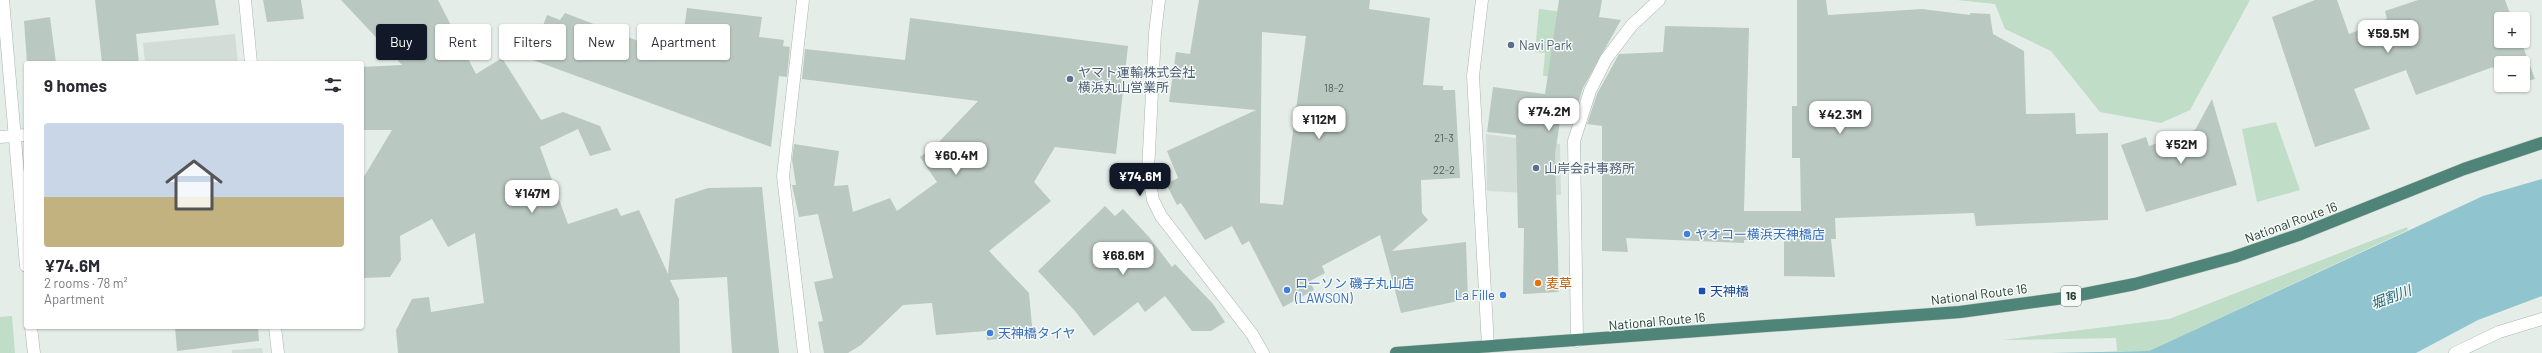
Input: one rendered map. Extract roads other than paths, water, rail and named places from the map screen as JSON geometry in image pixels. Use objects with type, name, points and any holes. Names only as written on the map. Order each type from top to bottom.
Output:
[{"type":"highway","name":"National Route 16","points":[[1396,353],[1960,312],[2064,298],[2135,284],[2234,257],[2301,234],[2464,169],[2542,144]]},
{"type":"street","points":[[3,0],[20,136],[24,223]]},
{"type":"street","points":[[245,0],[251,61]]},
{"type":"street","points":[[803,0],[783,176],[804,353]]},
{"type":"street","points":[[1159,0],[1155,33],[1149,134],[1148,171],[1152,200],[1161,216],[1252,334],[1263,353]]},
{"type":"street","points":[[1482,0],[1473,76],[1488,346]]},
{"type":"street","points":[[1577,341],[1574,141],[1590,91],[1606,59],[1632,25],[1659,0]]},
{"type":"street","points":[[0,137],[20,136]]},
{"type":"street","points":[[2455,353],[2500,332],[2542,319]]},
{"type":"street","points":[[32,329],[34,353]]},
{"type":"street","points":[[275,329],[278,353]]},
{"type":"water","name":"堀割川","points":[[2542,179],[2542,296],[2478,320],[2416,353],[2050,353],[2149,351],[2483,196]]},
{"type":"place","name":"Navi Park","points":[[1511,45]]},
{"type":"place","name":"ヤマト運輸株式会社 横浜丸山営業所","points":[[1070,79]]},
{"type":"place","name":"山岸会計事務所","points":[[1536,168]]},
{"type":"place","name":"ヤオコー横浜天神橋店","points":[[1687,234]]},
{"type":"place","name":"麦草","points":[[1538,283]]},
{"type":"place","name":"ローソン 磯子丸山店 (LAWSON)","points":[[1287,290]]},
{"type":"place","name":"天神橋","points":[[1702,291]]},
{"type":"place","name":"La Fille","points":[[1503,295]]},
{"type":"place","name":"天神橋タイヤ","points":[[990,333]]}]
